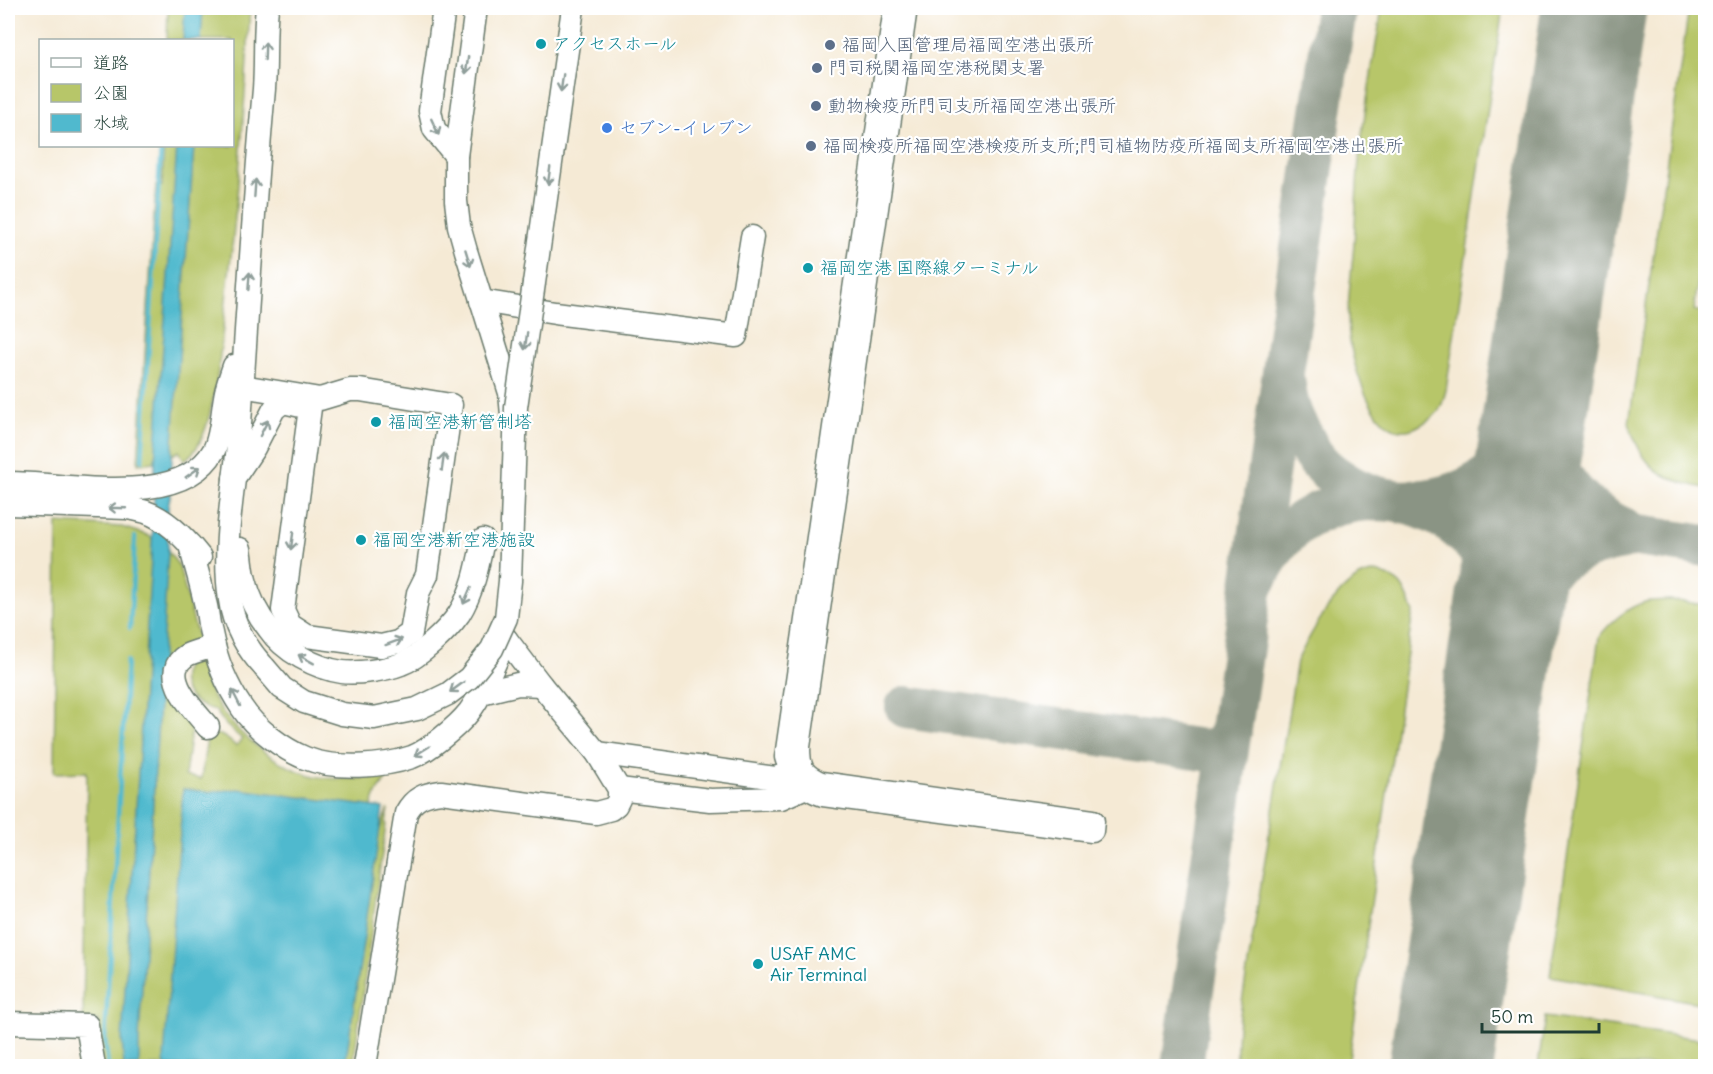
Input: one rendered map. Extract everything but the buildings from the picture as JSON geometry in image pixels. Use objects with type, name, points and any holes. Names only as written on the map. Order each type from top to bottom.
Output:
[{"type":"street","points":[[267,8],[264,86],[240,426],[227,549],[230,600],[236,622],[252,653],[282,688],[304,702],[342,714],[374,718],[417,709],[448,694],[469,678],[492,649],[506,618],[510,581],[516,407],[573,8]]},
{"type":"street","points":[[444,8],[430,111],[434,129],[456,156]]},
{"type":"street","points":[[190,545],[206,603],[219,664],[240,706],[254,724],[275,741],[305,758],[331,765],[377,765],[414,756],[449,733],[469,713],[481,693],[506,639],[512,585],[512,409],[510,393],[459,226],[455,190],[456,156],[476,8]]},
{"type":"street","points":[[895,8],[786,757],[799,779],[823,795],[1092,831],[1093,821],[821,783],[805,774],[800,764],[801,736],[906,8]]},
{"type":"street","points":[[481,301],[555,313],[736,336],[752,237]]},
{"type":"street","points":[[8,483],[138,490],[175,482],[190,476],[214,450],[221,425],[226,391],[245,330]]},
{"type":"street","points":[[234,478],[254,448],[274,409],[283,402],[310,408],[283,610],[290,625],[307,636],[381,646],[398,642],[411,633],[418,593],[427,575],[451,405],[360,390],[350,390],[320,399],[242,386]]},
{"type":"street","points":[[231,501],[245,580],[255,606],[269,630],[290,650],[315,664],[342,672],[370,671],[401,664],[425,649],[443,633],[459,614],[469,593],[483,540]]},
{"type":"street","points":[[8,504],[127,508],[146,512],[171,527],[190,545],[230,600]]},
{"type":"street","points":[[365,1066],[406,813],[414,802],[426,794],[441,792],[596,813],[611,809],[619,799],[619,789],[597,753],[506,639]]},
{"type":"street","points":[[208,727],[179,691],[176,682],[179,664],[187,656],[214,646]]},
{"type":"street","points":[[481,693],[518,684],[541,685]]},
{"type":"street","points":[[597,753],[775,778],[799,779]]},
{"type":"street","points":[[619,789],[710,800],[781,798],[799,779]]},
{"type":"street","points":[[8,1023],[87,1025],[94,1066]]},
{"type":"green space","points":[[168,8],[250,8],[238,191],[214,396],[206,427],[195,450],[188,457],[184,460],[179,451],[163,461],[138,464],[156,185],[162,186],[164,147],[234,147],[234,39],[167,39]]},
{"type":"green space","points":[[1382,8],[1503,8],[1446,390],[1441,407],[1435,415],[1420,425],[1404,430],[1390,427],[1369,401],[1355,364],[1348,322],[1359,161]]},
{"type":"green space","points":[[1689,8],[1706,8],[1706,228],[1694,310],[1705,313],[1705,488],[1676,481],[1655,469],[1640,451],[1629,423]]},
{"type":"green space","points":[[57,523],[122,527],[147,535],[166,548],[179,566],[199,642],[178,656],[170,668],[169,675],[174,695],[192,722],[185,776],[201,779],[207,737],[219,734],[236,746],[242,739],[226,725],[215,710],[198,703],[186,692],[183,677],[191,660],[202,660],[208,687],[227,718],[256,746],[290,767],[325,778],[352,779],[389,775],[376,794],[343,886],[350,903],[388,809],[353,1066],[98,1066],[99,1020],[83,1020],[87,772],[54,773]]},
{"type":"green space","points":[[1376,572],[1401,585],[1413,611],[1348,1066],[1236,1066],[1238,1027],[1297,661],[1324,613],[1342,590],[1362,576]]},
{"type":"green space","points":[[1670,600],[1705,605],[1705,1004],[1550,976],[1599,637],[1608,626],[1632,607],[1648,601]]},
{"type":"green space","points":[[1545,1017],[1700,1039],[1705,1047],[1705,1066],[1538,1066]]},
{"type":"water","points":[[185,8],[203,8],[201,39],[183,39]]},
{"type":"water","points":[[177,147],[194,147],[171,492],[168,506],[168,553],[139,1066],[124,1066],[122,1040],[155,461]]},
{"type":"water","points":[[183,789],[209,792],[238,789],[383,808],[345,1066],[165,1066]]},
{"type":"waterway","points":[[142,460],[161,147]]},
{"type":"waterway","points":[[130,628],[135,537]]},
{"type":"waterway","points":[[108,1066],[105,1039],[127,661]]},
{"type":"taxiway","points":[[1182,1066],[1336,8]]},
{"type":"taxiway","points":[[1285,385],[1294,420],[1311,452],[1323,466],[1337,478],[1361,491],[1382,498],[1403,501],[1447,496],[1487,477],[1516,448],[1538,398]]},
{"type":"taxiway","points":[[1538,398],[1546,440],[1562,477],[1588,506],[1605,519],[1625,529]]},
{"type":"taxiway","points":[[1256,580],[1276,547],[1304,520],[1328,508],[1354,501],[1381,500],[1407,504],[1432,512],[1454,526],[1474,544],[1489,567],[1495,583],[1504,633]]},
{"type":"taxiway","points":[[1428,505],[1706,546]]},
{"type":"taxiway","points":[[1504,633],[1525,597],[1550,569],[1582,550],[1623,539]]},
{"type":"taxiway","points":[[906,707],[1210,751],[1223,745],[1231,731]]},
{"type":"runway","points":[[1441,1066],[1594,8]]},
{"type":"place","name":"アクセスホール","points":[[541,44]]},
{"type":"place","name":"福岡入国管理局福岡空港出張所","points":[[830,45]]},
{"type":"place","name":"門司税関福岡空港税関支署","points":[[817,68]]},
{"type":"place","name":"動物検疫所門司支所福岡空港出張所","points":[[816,106]]},
{"type":"place","name":"セブン-イレブン","points":[[607,128]]},
{"type":"place","name":"福岡検疫所福岡空港検疫所支所;門司植物防疫所福岡支所福岡空港出張所","points":[[811,146]]},
{"type":"place","name":"福岡空港 国際線ターミナル","points":[[808,268]]},
{"type":"place","name":"福岡空港新管制塔","points":[[376,422]]},
{"type":"place","name":"福岡空港新空港施設","points":[[361,540]]},
{"type":"place","name":"USAF AMC Air Terminal","points":[[758,964]]}]
